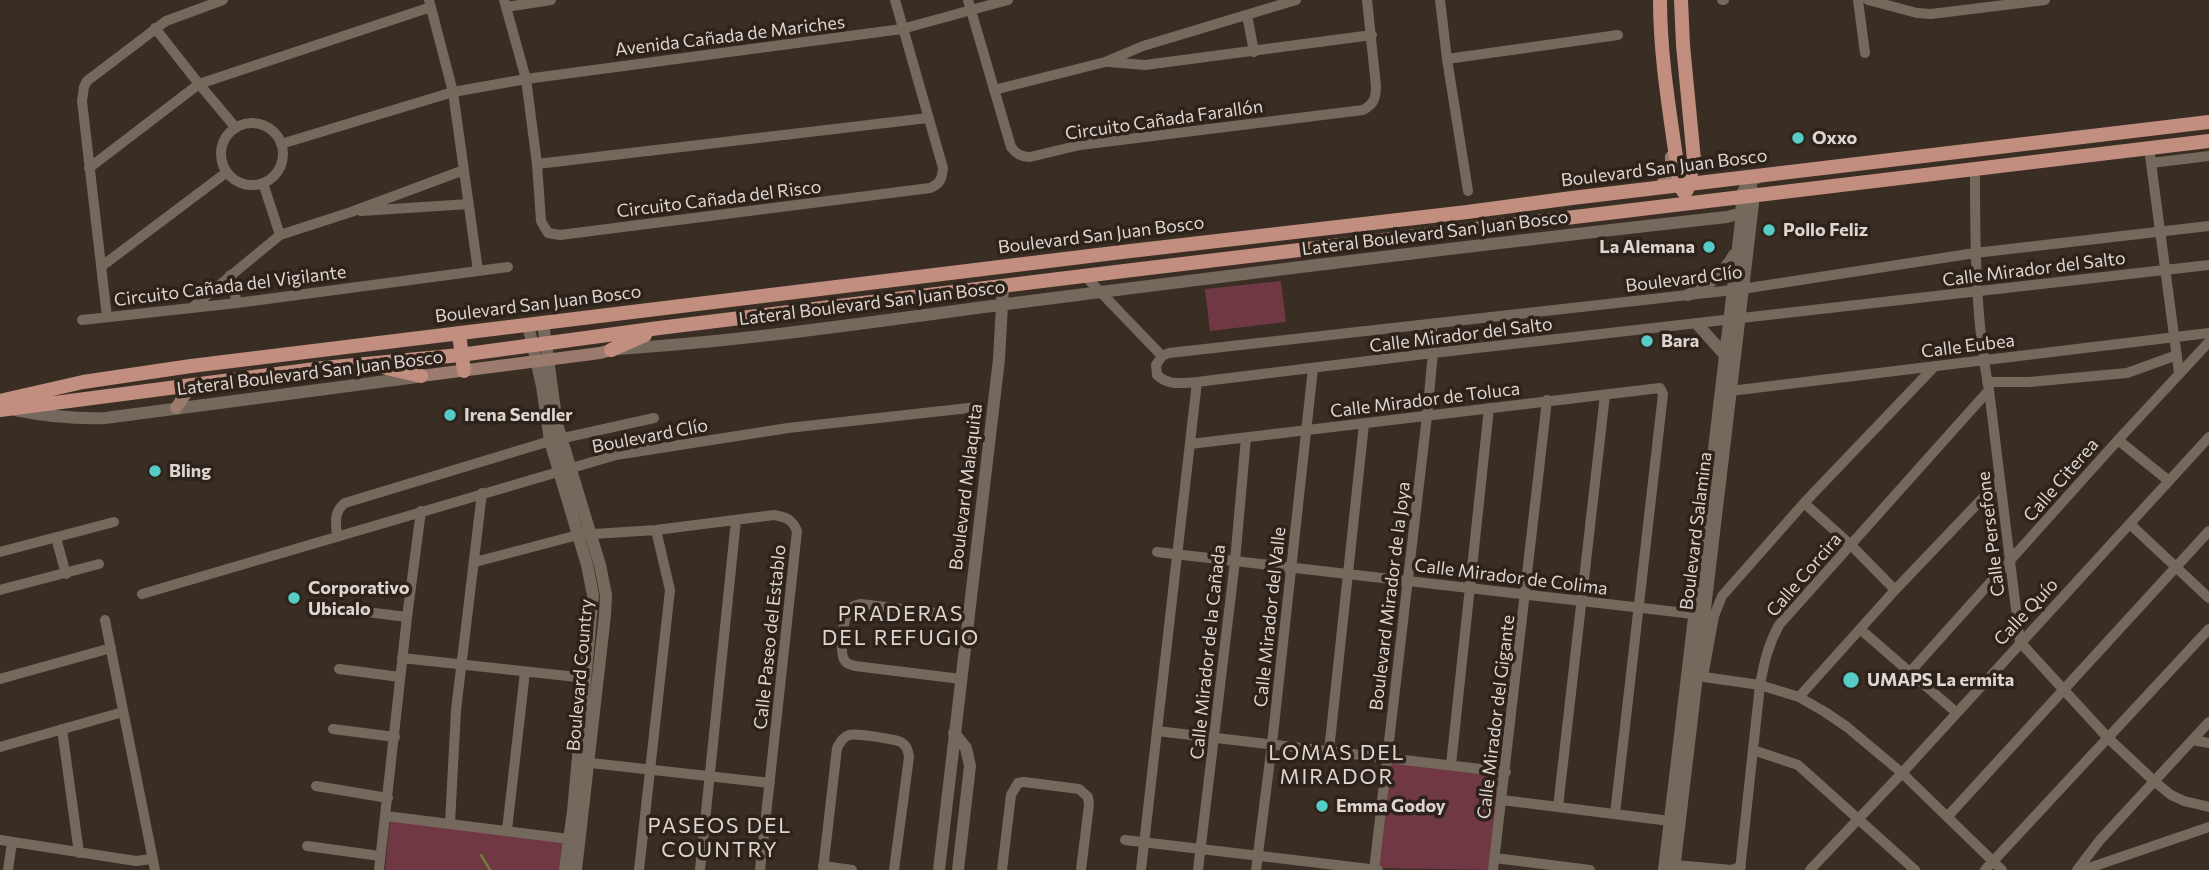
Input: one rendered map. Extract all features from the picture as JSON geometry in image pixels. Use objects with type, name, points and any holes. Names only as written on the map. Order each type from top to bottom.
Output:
[{"type":"main road","points":[[1660,0],[1671,122],[1685,188],[1702,202]]},
{"type":"main road","points":[[1672,206],[1685,188],[1693,169],[1681,0]]},
{"type":"main road","points":[[1659,188],[1671,172],[1671,122]]},
{"type":"main road","name":"Boulevard San Juan Bosco","points":[[3,407],[369,363],[460,355],[540,352],[659,328],[1672,206],[1702,202],[1743,188],[1755,190],[1762,176],[2209,122]]},
{"type":"main road","name":"Boulevard San Juan Bosco","points":[[3,407],[83,382],[191,366],[1122,252],[1659,188],[1743,188],[2150,156],[2209,141]]},
{"type":"main road","points":[[1692,148],[1704,169],[1743,188]]},
{"type":"main road","points":[[1641,190],[1651,197],[1648,206],[1642,209]]},
{"type":"main road","points":[[1122,252],[1124,271]]},
{"type":"main road","points":[[611,350],[659,328]]},
{"type":"main road","points":[[459,334],[464,371]]},
{"type":"main road","name":"Lateral Boulevard San Juan Bosco","points":[[421,376],[464,371],[540,352],[600,353],[611,350]]},
{"type":"main road","points":[[369,363],[396,372],[421,376]]},
{"type":"main road","points":[[176,408],[191,386]]},
{"type":"street","name":"Circuito Cañada del Vigilante","points":[[223,0],[177,16],[155,28],[87,81],[84,87],[82,101],[107,317],[237,303],[508,267]]},
{"type":"street","points":[[505,4],[551,0]]},
{"type":"street","name":"Circuito Cañada del Risco","points":[[505,4],[526,79],[541,221],[548,233],[560,235],[938,185],[943,168],[894,0]]},
{"type":"street","name":"Circuito Cañada Farallón","points":[[968,0],[1011,147],[1023,157],[1080,145],[1363,110],[1371,105],[1376,96],[1367,0]]},
{"type":"street","name":"Avenida Cañada de Mariches","points":[[281,144],[453,92],[526,79],[902,29],[1008,0]]},
{"type":"street","points":[[994,90],[1105,62],[1143,46],[1296,0]]},
{"type":"street","points":[[1440,0],[1468,191]]},
{"type":"street","points":[[1858,0],[1865,52]]},
{"type":"street","points":[[1868,0],[1931,14],[2045,0]]},
{"type":"street","points":[[89,168],[199,84],[430,4],[453,92],[478,271]]},
{"type":"street","points":[[1247,15],[1254,52]]},
{"type":"street","points":[[155,28],[236,128]]},
{"type":"street","points":[[1105,62],[1145,65],[1372,35]]},
{"type":"street","points":[[1447,59],[1618,35]]},
{"type":"street","points":[[537,164],[928,118]]},
{"type":"street","points":[[253,123],[262,125],[276,136],[281,144],[283,153],[278,171],[263,183],[243,184],[227,172],[222,163],[223,143],[236,128],[253,123]]},
{"type":"street","points":[[2179,373],[2150,156],[2209,156]]},
{"type":"street","name":"Calle Persefone","points":[[1975,168],[1975,253],[1983,360],[2020,642]]},
{"type":"street","points":[[193,306],[280,235],[464,170]]},
{"type":"street","points":[[102,266],[227,172]]},
{"type":"street","points":[[263,183],[280,235]]},
{"type":"street","name":"Boulevard Salamina","points":[[1737,289],[1743,188]]},
{"type":"street","name":"Boulevard Salamina","points":[[1671,868],[1700,677],[1730,391],[1743,188]]},
{"type":"street","points":[[351,212],[469,204]]},
{"type":"street","name":"Lateral Boulevard San Juan Bosco","points":[[611,350],[865,323],[1500,242],[1727,217],[1742,212]]},
{"type":"street","name":"Boulevard Clío","points":[[1162,356],[1169,353],[1737,289],[1975,253],[2209,226]]},
{"type":"street","points":[[1688,295],[1714,280],[1729,265],[1738,249]]},
{"type":"street","name":"Calle Mirador del Salto","points":[[1162,356],[1156,365],[1157,375],[1163,380],[1171,384],[1197,382],[2209,265]]},
{"type":"street","points":[[230,275],[237,303]]},
{"type":"street","points":[[1085,276],[1162,356]]},
{"type":"street","name":"Boulevard Malaquita","points":[[939,870],[999,359],[1003,286]]},
{"type":"street","points":[[82,320],[107,317]]},
{"type":"street","name":"Boulevard Salamina","points":[[1671,868],[1670,821],[1725,355],[1734,320]]},
{"type":"street","name":"Boulevard Country","points":[[544,323],[540,352],[542,386],[555,439],[558,471],[587,565],[593,594],[576,870]]},
{"type":"street","points":[[1697,324],[1725,355]]},
{"type":"street","name":"Boulevard Country","points":[[528,325],[540,352]]},
{"type":"street","name":"Boulevard Mirador de la Joya","points":[[1375,870],[1427,416],[1433,353],[1432,325]]},
{"type":"street","name":"Calle Eubea","points":[[1730,391],[2209,333]]},
{"type":"street","name":"Calle Citerea","points":[[1910,672],[2209,342]]},
{"type":"street","points":[[1988,386],[2127,373],[2177,355]]},
{"type":"street","points":[[1934,366],[1804,503],[1722,596],[1714,616],[1700,677],[1760,685],[1799,697],[1847,727],[1902,773],[2002,870]]},
{"type":"street","name":"Calle Mirador del Valle","points":[[1256,870],[1313,368]]},
{"type":"street","name":"Lateral Boulevard San Juan Bosco","points":[[3,407],[48,416],[105,418],[421,376]]},
{"type":"street","points":[[247,378],[250,399]]},
{"type":"street","points":[[1141,870],[1197,382]]},
{"type":"street","name":"Calle Corcira","points":[[1740,868],[1760,685],[1770,640],[1779,625],[1988,386]]},
{"type":"street","name":"Calle Mirador de Toluca","points":[[1190,444],[1656,388],[1662,391],[1638,607]]},
{"type":"street","points":[[1558,807],[1605,395]]},
{"type":"street","name":"Calle Mirador del Gigante","points":[[1493,870],[1547,400]]},
{"type":"street","name":"Boulevard Clío","points":[[142,594],[616,455],[788,428],[978,407]]},
{"type":"street","points":[[1451,765],[1489,408]]},
{"type":"street","name":"Boulevard Clío","points":[[337,537],[337,513],[345,503],[555,439],[654,418]]},
{"type":"street","points":[[1329,751],[1364,424]]},
{"type":"street","name":"Calle Quío","points":[[1810,870],[2209,437]]},
{"type":"street","name":"Calle Mirador de la Cañada","points":[[1198,870],[1215,737],[1246,438]]},
{"type":"street","name":"Boulevard Country","points":[[555,439],[572,468],[593,536],[606,595],[565,870]]},
{"type":"street","points":[[2118,440],[2169,481]]},
{"type":"street","points":[[1799,697],[1895,590],[2000,480]]},
{"type":"street","points":[[450,823],[456,710],[482,493]]},
{"type":"street","points":[[1804,503],[1851,545],[1895,590]]},
{"type":"street","points":[[379,870],[421,511]]},
{"type":"street","name":"Calle Paseo del Establo","points":[[475,562],[578,535],[656,530],[774,515],[785,516],[793,521],[797,531],[760,870]]},
{"type":"street","points":[[700,870],[736,520]]},
{"type":"street","points":[[0,552],[114,523]]},
{"type":"street","points":[[2130,524],[2209,598]]},
{"type":"street","points":[[639,870],[670,590],[656,530]]},
{"type":"street","points":[[1948,816],[2209,531]]},
{"type":"street","points":[[56,538],[66,574]]},
{"type":"street","name":"Calle Mirador de Colima","points":[[1157,552],[1694,614]]},
{"type":"street","points":[[0,590],[99,564]]},
{"type":"street","points":[[961,680],[848,664],[843,659],[842,639],[849,610],[855,605],[969,617]]},
{"type":"street","points":[[1615,814],[1638,607]]},
{"type":"street","points":[[342,610],[407,617]]},
{"type":"street","points":[[105,620],[155,870]]},
{"type":"street","points":[[1860,629],[1957,713]]},
{"type":"street","points":[[1985,870],[2209,629]]},
{"type":"street","points":[[2020,642],[2108,738],[2154,781],[2171,795],[2209,807]]},
{"type":"street","points":[[0,679],[111,648]]},
{"type":"street","points":[[402,658],[586,678]]},
{"type":"street","points":[[339,669],[400,677]]},
{"type":"street","points":[[507,830],[525,672]]},
{"type":"street","points":[[0,747],[123,712]]},
{"type":"street","points":[[2077,870],[2100,840],[2209,722]]},
{"type":"street","points":[[62,729],[79,853]]},
{"type":"street","points":[[333,729],[395,737]]},
{"type":"street","points":[[1157,732],[1506,772]]},
{"type":"street","points":[[954,733],[970,756],[958,870]]},
{"type":"street","points":[[852,870],[823,868],[837,748],[841,740],[848,735],[897,741],[908,749],[894,870]]},
{"type":"street","points":[[2193,740],[2209,743]]},
{"type":"street","points":[[1753,750],[1798,765],[1915,870]]},
{"type":"street","points":[[583,762],[770,783]]},
{"type":"street","points":[[1002,870],[1010,794],[1018,783],[1024,782],[1079,789],[1087,797],[1089,805],[1081,870]]},
{"type":"street","points":[[316,786],[388,798]]},
{"type":"street","points":[[1503,800],[1670,821]]},
{"type":"street","points":[[386,816],[569,839]]},
{"type":"street","points":[[2083,870],[2209,827]]},
{"type":"street","points":[[0,840],[136,861],[152,859]]},
{"type":"street","points":[[1125,840],[1258,855],[1314,866],[1375,870]]},
{"type":"street","points":[[8,870],[12,842]]},
{"type":"street","points":[[307,846],[380,856]]},
{"type":"street","points":[[1495,858],[1550,868],[1590,870]]},
{"type":"street","points":[[1896,870],[1905,861]]},
{"type":"street","points":[[1671,868],[1740,868]]},
{"type":"shaded area","points":[[1281,281],[1286,322],[1210,331],[1205,289]]},
{"type":"shaded area","points":[[1385,757],[1506,770],[1495,870],[1374,868]]},
{"type":"shaded area","points":[[390,821],[566,842],[562,870],[385,870]]},
{"type":"waterway","points":[[481,855],[490,870]]},
{"type":"place","name":"Oxxo","points":[[1798,138]]},
{"type":"place","name":"Pollo Feliz","points":[[1769,230]]},
{"type":"place","name":"La Alemana","points":[[1709,247]]},
{"type":"place","name":"Bara","points":[[1647,341]]},
{"type":"place","name":"Irena Sendler","points":[[450,415]]},
{"type":"place","name":"Bling","points":[[155,471]]},
{"type":"place","name":"Corporativo Ubicalo","points":[[294,598]]},
{"type":"place","name":"UMAPS La ermita","points":[[1851,680]]},
{"type":"place","name":"Emma Godoy","points":[[1322,806]]},
{"type":"district","name":"PRADERAS DEL REFUGIO","points":[[901,626]]},
{"type":"district","name":"LOMAS DEL MIRADOR","points":[[1337,765]]},
{"type":"district","name":"PASEOS DEL COUNTRY","points":[[720,838]]}]
